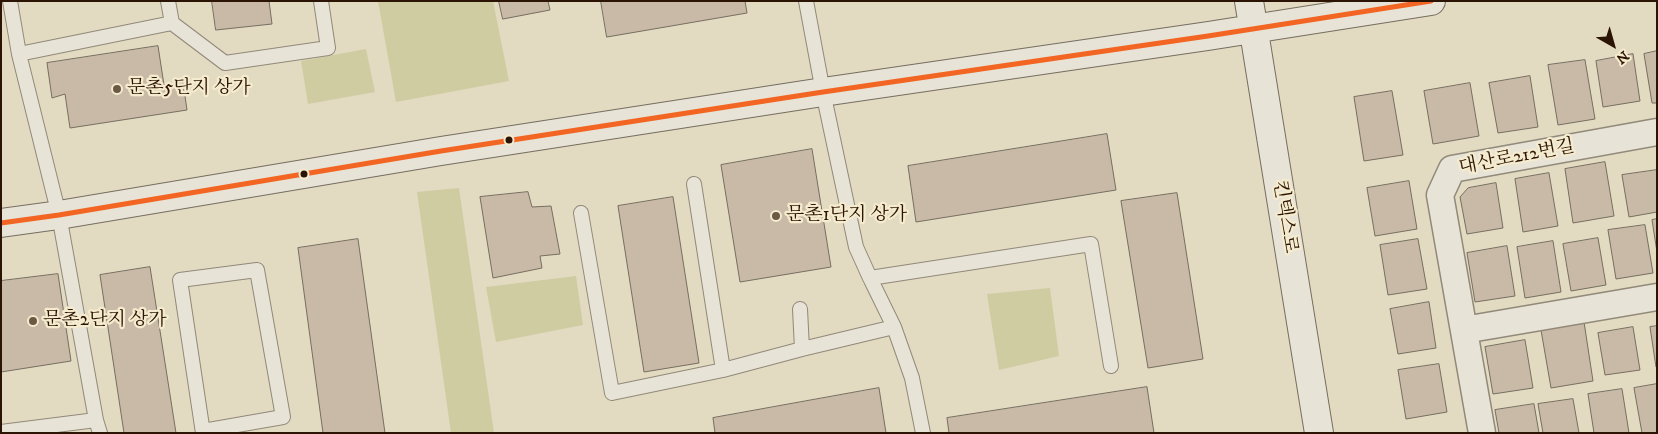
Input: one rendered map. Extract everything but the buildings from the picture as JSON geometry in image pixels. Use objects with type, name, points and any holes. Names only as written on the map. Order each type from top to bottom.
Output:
[{"type":"main road","name":"킨텍스로","points":[[1249,1],[1319,433]]},
{"type":"main road","points":[[1,222],[59,215],[441,150],[1198,38],[1431,1]]},
{"type":"street","name":"대산로212번길","points":[[1482,433],[1440,195],[1452,169],[1657,132]]},
{"type":"street","points":[[1464,330],[1657,297]]},
{"type":"lane","points":[[168,1],[172,23],[225,63],[328,48],[321,1]]},
{"type":"lane","points":[[806,1],[856,247],[894,327],[912,378],[923,433]]},
{"type":"lane","points":[[1,432],[98,426],[59,215],[7,6]]},
{"type":"lane","points":[[19,54],[172,23]]},
{"type":"lane","points":[[694,184],[723,370]]},
{"type":"lane","points":[[580,213],[612,393],[723,370],[894,327]]},
{"type":"lane","points":[[870,278],[1091,244],[1111,366]]},
{"type":"lane","points":[[257,270],[284,417],[203,432],[180,280],[257,270]]},
{"type":"lane","points":[[800,309],[802,349]]},
{"type":"shaded area","points":[[378,1],[493,1],[509,81],[396,102]]},
{"type":"shaded area","points":[[366,49],[375,92],[308,104],[301,61]]},
{"type":"shaded area","points":[[459,188],[494,433],[451,433],[417,192]]},
{"type":"shaded area","points":[[576,276],[583,325],[496,342],[486,287]]},
{"type":"shaded area","points":[[1050,288],[1059,356],[999,370],[987,294]]},
{"type":"transit line","points":[[1,223],[441,151],[1431,1]]},
{"type":"place","name":"문촌5단지 상가","points":[[117,89]]},
{"type":"place","name":"문촌1단지 상가","points":[[776,216]]},
{"type":"place","name":"문촌2단지 상가","points":[[33,321]]}]
